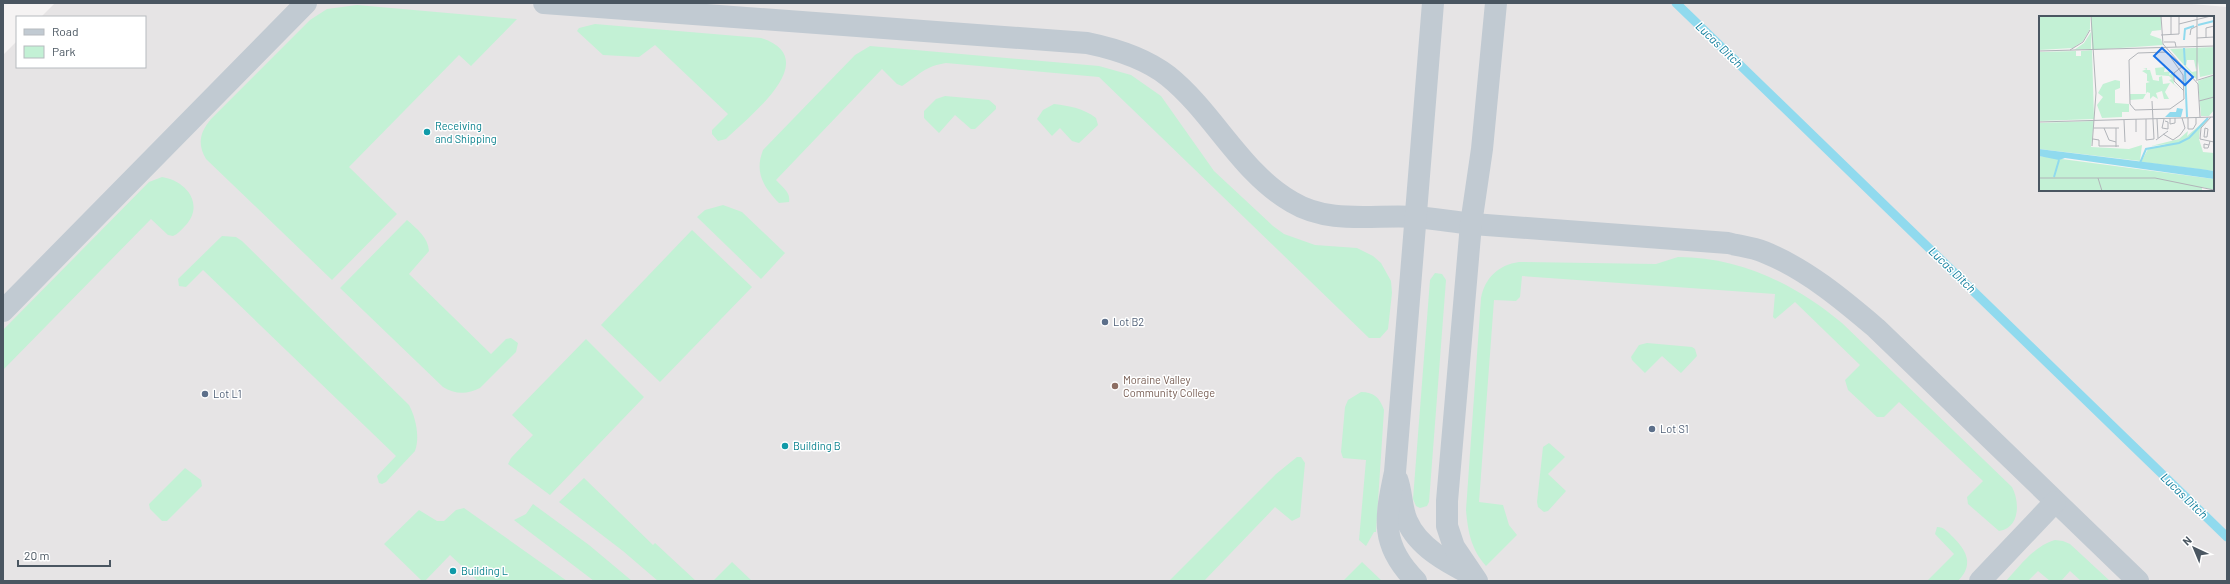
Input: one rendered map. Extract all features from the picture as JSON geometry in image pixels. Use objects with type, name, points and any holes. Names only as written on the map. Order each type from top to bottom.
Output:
[{"type":"street","points":[[3,311],[306,3]]},
{"type":"street","points":[[544,3],[1088,43],[1129,54],[1168,76],[1185,92],[1253,169],[1292,202],[1328,216],[1416,217],[1472,224],[1728,243],[1763,251],[1788,263],[1838,296],[1876,328],[2138,581]]},
{"type":"street","points":[[1416,581],[1405,570],[1392,550],[1388,532],[1389,500],[1395,472],[1416,217],[1420,141],[1433,3]]},
{"type":"street","points":[[1474,578],[1454,547],[1447,526],[1446,508],[1472,224],[1482,149],[1496,3]]},
{"type":"street","points":[[1395,472],[1401,491],[1406,520],[1414,535],[1445,562],[1474,578]]},
{"type":"street","points":[[1980,581],[2055,502]]},
{"type":"shaded area","name":"Moraine Valley Community College","points":[[55,3],[2180,3],[2227,7],[2227,581],[3,581],[3,55],[16,42],[16,68],[146,68],[146,16],[42,16]]},
{"type":"green space","points":[[357,5],[517,19],[471,66],[459,55],[349,167],[397,214],[332,280],[206,159],[201,148],[201,138],[204,129],[211,119],[310,20],[327,9]]},
{"type":"green space","points":[[595,24],[761,38],[779,47],[786,59],[784,73],[776,88],[764,102],[726,139],[718,141],[712,134],[712,130],[728,114],[655,45],[639,57],[603,55],[577,31],[579,28]]},
{"type":"green space","points":[[870,46],[1099,66],[1131,75],[1161,96],[1214,171],[1273,226],[1284,234],[1315,245],[1357,248],[1373,256],[1381,263],[1391,281],[1392,293],[1388,329],[1380,338],[1369,338],[1099,77],[946,63],[927,69],[902,86],[897,84],[882,69],[776,180],[789,195],[789,202],[779,203],[765,185],[760,173],[760,158],[763,150],[855,55]]},
{"type":"green space","points":[[945,96],[989,100],[996,106],[996,109],[975,129],[971,129],[955,115],[939,133],[924,118],[924,111],[936,99]]},
{"type":"green space","points":[[1054,104],[1071,107],[1086,112],[1096,118],[1098,125],[1079,143],[1072,141],[1060,128],[1052,136],[1037,119],[1043,110]]},
{"type":"green space","points":[[162,177],[179,183],[190,195],[193,202],[193,210],[191,218],[185,226],[175,235],[168,235],[151,219],[3,370],[3,330],[149,182]]},
{"type":"green space","points":[[723,205],[742,212],[785,253],[761,279],[697,217],[705,210]]},
{"type":"green space","points":[[407,220],[424,237],[429,251],[409,274],[491,354],[506,339],[511,338],[518,343],[516,352],[480,388],[470,392],[461,393],[443,387],[340,288]]},
{"type":"green space","points":[[692,230],[752,287],[660,382],[601,325]]},
{"type":"green space","points":[[222,236],[236,237],[242,241],[409,405],[414,416],[417,434],[415,451],[386,482],[382,484],[379,483],[377,476],[396,456],[203,270],[186,287],[179,286],[178,279]]},
{"type":"green space","points":[[1678,257],[1701,258],[1723,262],[1766,275],[1805,296],[1842,323],[2012,487],[2015,493],[2017,507],[2014,520],[2011,525],[2006,529],[1999,531],[1968,504],[1967,497],[1983,481],[1899,402],[1884,417],[1877,417],[1848,390],[1845,380],[1860,365],[1795,302],[1775,319],[1773,317],[1775,294],[1522,276],[1520,297],[1516,301],[1494,300],[1479,502],[1503,505],[1509,525],[1517,535],[1486,566],[1481,560],[1471,540],[1466,510],[1481,298],[1489,279],[1499,269],[1519,262],[1656,264]]},
{"type":"green space","points":[[1435,273],[1442,274],[1446,280],[1429,502],[1427,506],[1420,508],[1416,506],[1413,499],[1430,280]]},
{"type":"green space","points":[[586,339],[644,397],[550,495],[508,464],[511,458],[533,435],[512,415]]},
{"type":"green space","points":[[1647,343],[1692,347],[1695,349],[1697,356],[1681,373],[1662,356],[1645,373],[1632,360],[1631,357],[1639,345]]},
{"type":"green space","points":[[1361,392],[1370,393],[1376,396],[1381,402],[1384,410],[1376,532],[1374,532],[1366,546],[1359,540],[1366,460],[1343,458],[1341,452],[1345,407],[1348,400]]},
{"type":"green space","points":[[1549,443],[1565,457],[1548,474],[1566,491],[1548,511],[1544,512],[1538,507],[1537,502],[1543,447]]},
{"type":"green space","points":[[1297,457],[1301,457],[1305,463],[1300,517],[1292,521],[1275,507],[1204,581],[1169,581],[1276,474]]},
{"type":"green space","points":[[185,468],[201,480],[202,486],[167,521],[162,521],[150,509],[149,504]]},
{"type":"green space","points":[[584,478],[653,545],[655,543],[696,581],[658,581],[623,551],[559,502]]},
{"type":"green space","points":[[533,504],[589,545],[632,581],[594,581],[514,520],[526,514]]},
{"type":"green space","points":[[464,508],[567,581],[478,581],[450,555],[425,581],[422,581],[384,544],[419,510],[437,521],[444,521],[456,510]]},
{"type":"green space","points":[[1937,527],[1948,532],[1958,542],[1967,558],[1966,569],[1958,581],[1927,581],[1954,554],[1935,534]]},
{"type":"green space","points":[[2055,540],[2070,544],[2110,581],[2081,581],[2070,571],[2061,581],[2050,581],[2038,571],[2028,581],[2006,581],[2034,552],[2047,543]]},
{"type":"green space","points":[[732,562],[752,581],[713,581]]},
{"type":"green space","points":[[1362,562],[1382,581],[1343,581]]},
{"type":"waterway","name":"Lucas Ditch","points":[[1676,3],[2227,537]]},
{"type":"place","name":"Receiving and Shipping","points":[[427,132]]},
{"type":"place","name":"Lot B2","points":[[1105,322]]},
{"type":"place","name":"Moraine Valley Community College","points":[[1115,386]]},
{"type":"place","name":"Lot L1","points":[[205,394]]},
{"type":"place","name":"Lot S1","points":[[1652,429]]},
{"type":"place","name":"Building B","points":[[785,446]]},
{"type":"place","name":"Building L","points":[[453,571]]}]
